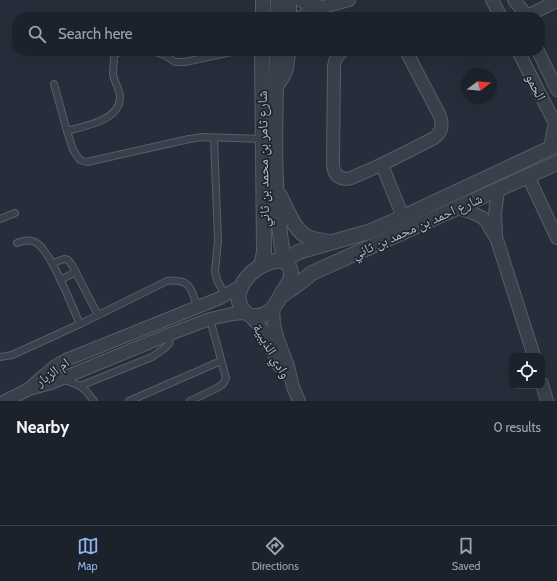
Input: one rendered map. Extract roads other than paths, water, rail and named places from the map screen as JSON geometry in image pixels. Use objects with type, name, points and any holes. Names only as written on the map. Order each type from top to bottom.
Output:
[{"type":"street","points":[[262,12],[263,0]]},
{"type":"street","points":[[277,12],[278,0]]},
{"type":"street","points":[[290,0],[290,12]]},
{"type":"street","points":[[300,0],[305,3],[324,7]]},
{"type":"street","points":[[311,12],[349,0]]},
{"type":"street","points":[[492,0],[498,12]]},
{"type":"street","points":[[514,0],[524,12]]},
{"type":"street","points":[[536,12],[557,1]]},
{"type":"street","name":"شارع ثامر بن محمد بن ثاني","points":[[261,266],[264,252],[262,56]]},
{"type":"street","name":"شارع ثامر بن محمد بن ثاني","points":[[276,56],[276,189],[284,261]]},
{"type":"street","points":[[276,87],[286,73],[289,64],[289,56]]},
{"type":"street","points":[[337,56],[334,66],[333,169],[337,175],[348,179],[434,138],[442,129],[440,116],[409,56]]},
{"type":"street","name":"الحمو","points":[[521,56],[556,124],[554,146]]},
{"type":"street","name":"الحمو","points":[[540,56],[557,90]]},
{"type":"street","name":"شارع احمد بن محمد بن ثاني","points":[[284,261],[298,252],[368,232],[554,146]]},
{"type":"street","name":"شارع احمد بن محمد بن ثاني","points":[[281,296],[297,286],[312,273],[557,163]]},
{"type":"street","points":[[382,164],[403,217]]},
{"type":"street","points":[[528,176],[557,238]]},
{"type":"street","points":[[276,189],[297,228],[303,234],[310,238],[332,242]]},
{"type":"street","points":[[498,190],[494,214],[497,240],[533,353]]},
{"type":"street","points":[[458,208],[483,218],[497,240]]},
{"type":"street","points":[[284,261],[290,267],[292,274],[273,309],[261,316],[248,314],[240,305],[239,295],[242,285],[250,274],[261,266],[272,262],[284,261]]},
{"type":"street","name":"ام الزبار","points":[[29,389],[50,370],[66,360],[198,307],[225,295],[242,285]]},
{"type":"street","name":"وادي الذيبية","points":[[273,309],[274,325],[278,340],[299,401]]},
{"type":"street","name":"ام الزبار","points":[[29,389],[63,379],[170,334],[210,319],[232,314],[248,314]]},
{"type":"street","name":"وادي الذيبية","points":[[248,314],[263,330],[282,371],[293,387]]},
{"type":"street","points":[[5,401],[29,389]]},
{"type":"street","points":[[543,389],[547,401]]},
{"type":"lane","points":[[67,131],[103,121],[115,111],[119,104],[120,96],[113,74],[114,56]]},
{"type":"lane","points":[[166,56],[175,62],[185,62],[213,56]]},
{"type":"lane","points":[[54,84],[73,150],[80,160],[87,162],[189,139],[262,139]]},
{"type":"lane","points":[[214,138],[218,241],[215,271],[217,280],[225,295]]},
{"type":"lane","points":[[0,220],[15,213]]},
{"type":"lane","points":[[17,243],[27,240],[36,242],[45,251],[53,263],[80,324]]},
{"type":"lane","points":[[53,263],[64,259],[68,260],[76,272],[98,315]]},
{"type":"lane","points":[[60,280],[76,272]]},
{"type":"lane","points":[[0,357],[12,355],[80,324],[167,281],[182,281],[188,285],[198,307]]},
{"type":"lane","points":[[190,401],[218,388],[223,384],[226,378],[210,319]]},
{"type":"lane","points":[[80,386],[159,353],[169,344],[170,334]]},
{"type":"lane","points":[[129,401],[221,361]]},
{"type":"lane","points":[[63,379],[86,390],[94,401]]}]
